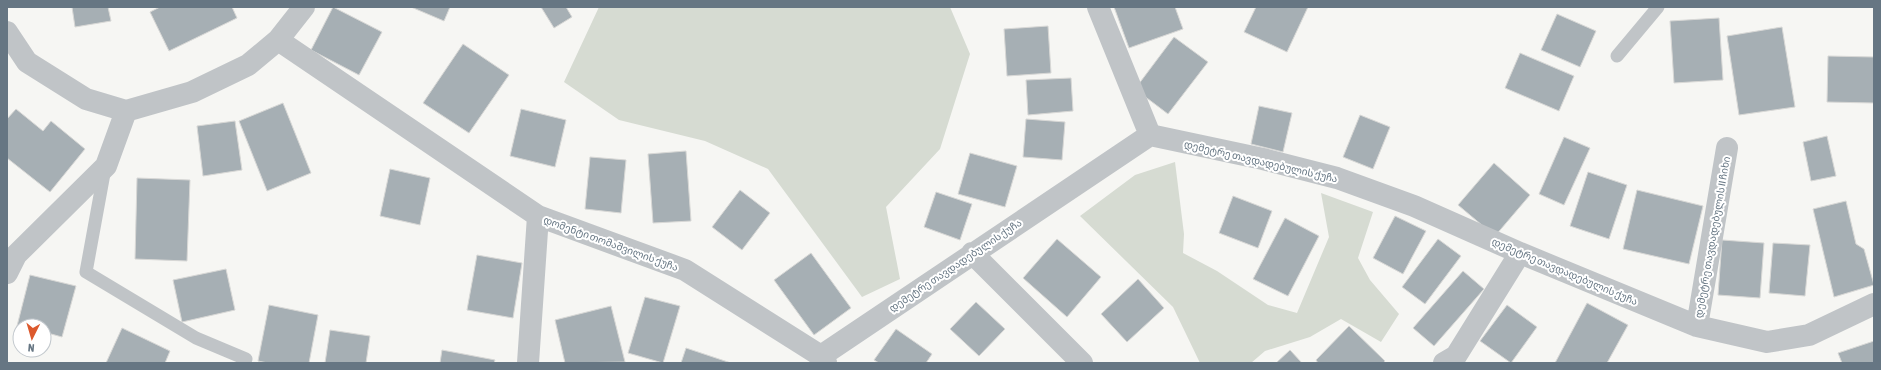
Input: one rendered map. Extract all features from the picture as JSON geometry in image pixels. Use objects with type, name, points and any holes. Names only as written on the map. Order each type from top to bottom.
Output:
[{"type":"street","points":[[7,32],[27,62],[86,98],[126,111],[192,92],[248,65],[278,40],[304,7]]},
{"type":"street","points":[[1098,7],[1150,135]]},
{"type":"street","name":"დომენტი თომაშვილის ქუჩა","points":[[278,40],[538,216],[685,270],[824,360]]},
{"type":"street","points":[[7,273],[16,255],[106,166],[126,111]]},
{"type":"street","name":"დემეტრე თავდადებულის ქუჩა","points":[[824,360],[972,253],[1150,135],[1263,159],[1337,178],[1414,206],[1520,253],[1697,326],[1767,342],[1809,335],[1874,304]]},
{"type":"street","name":"დემეტრე თავდადებულის II ჩიხი","points":[[1697,326],[1727,148]]},
{"type":"street","points":[[528,363],[538,216]]},
{"type":"street","points":[[972,253],[1082,363]]},
{"type":"street","points":[[1444,363],[1456,356],[1520,253]]},
{"type":"lane","points":[[1617,56],[1658,7]]},
{"type":"lane","points":[[106,166],[86,272],[196,338],[246,359]]},
{"type":"shaded area","points":[[599,7],[950,7],[970,54],[940,149],[886,207],[900,279],[862,297],[768,169],[705,141],[619,120],[564,82]]},
{"type":"shaded area","points":[[1175,162],[1184,234],[1183,253],[1217,271],[1268,305],[1297,313],[1329,237],[1321,193],[1373,212],[1358,258],[1370,280],[1399,314],[1381,342],[1341,319],[1310,337],[1265,351],[1251,363],[1200,363],[1173,307],[1080,216],[1135,175]]},
{"type":"building","points":[[72,7],[108,7],[111,21],[75,27]]},
{"type":"building","points":[[160,7],[232,7],[237,18],[169,51],[150,12]]},
{"type":"building","points":[[333,7],[382,32],[359,75],[311,50]]},
{"type":"building","points":[[411,7],[450,7],[444,21]]},
{"type":"building","points":[[541,7],[566,7],[572,17],[554,28]]},
{"type":"building","points":[[1114,7],[1175,7],[1183,29],[1129,48]]},
{"type":"building","points":[[1256,7],[1308,7],[1287,52],[1244,32]]},
{"type":"building","points":[[1557,14],[1596,31],[1580,67],[1541,50]]},
{"type":"building","points":[[1719,18],[1723,80],[1674,83],[1670,21]]},
{"type":"building","points":[[1048,26],[1051,73],[1007,76],[1004,29]]},
{"type":"building","points":[[1782,27],[1795,107],[1739,115],[1727,36]]},
{"type":"building","points":[[1174,37],[1208,62],[1168,114],[1135,89]]},
{"type":"building","points":[[463,44],[509,75],[469,133],[423,103]]},
{"type":"building","points":[[1520,53],[1574,76],[1559,111],[1505,88]]},
{"type":"building","points":[[1828,56],[1874,57],[1874,103],[1827,102]]},
{"type":"building","points":[[1071,78],[1073,111],[1028,115],[1026,80]]},
{"type":"building","points":[[283,103],[311,173],[267,191],[239,121]]},
{"type":"building","points":[[1259,106],[1292,113],[1283,152],[1251,144]]},
{"type":"building","points":[[16,109],[43,131],[51,121],[85,149],[50,192],[7,158],[7,119]]},
{"type":"building","points":[[521,109],[566,120],[555,167],[510,156]]},
{"type":"building","points":[[1360,115],[1390,127],[1373,169],[1343,157]]},
{"type":"building","points":[[1026,119],[1065,122],[1062,160],[1023,157]]},
{"type":"building","points":[[235,121],[242,170],[203,176],[197,126]]},
{"type":"building","points":[[1827,136],[1836,176],[1811,181],[1803,142]]},
{"type":"building","points":[[1564,137],[1590,148],[1564,205],[1539,194]]},
{"type":"building","points":[[686,151],[691,221],[653,223],[648,154]]},
{"type":"building","points":[[970,153],[1017,166],[1005,207],[958,194]]},
{"type":"building","points":[[590,157],[626,160],[621,213],[585,209]]},
{"type":"building","points":[[1494,163],[1530,195],[1495,236],[1458,205]]},
{"type":"building","points":[[390,169],[430,178],[420,225],[380,216]]},
{"type":"building","points":[[1588,172],[1627,185],[1609,239],[1570,226]]},
{"type":"building","points":[[137,178],[190,180],[187,261],[135,259]]},
{"type":"building","points":[[740,190],[770,213],[742,250],[712,227]]},
{"type":"building","points":[[1637,190],[1703,206],[1689,264],[1623,249]]},
{"type":"building","points":[[936,192],[972,204],[960,240],[924,227]]},
{"type":"building","points":[[1233,196],[1272,211],[1258,248],[1219,233]]},
{"type":"building","points":[[1846,201],[1856,244],[1864,249],[1874,285],[1834,297],[1813,209]]},
{"type":"building","points":[[1395,216],[1426,231],[1403,274],[1373,258]]},
{"type":"building","points":[[1285,218],[1319,236],[1288,296],[1253,279]]},
{"type":"building","points":[[1057,239],[1101,277],[1067,317],[1023,278]]},
{"type":"building","points":[[1438,239],[1461,256],[1425,304],[1402,287]]},
{"type":"building","points":[[1722,240],[1764,243],[1760,298],[1718,295]]},
{"type":"building","points":[[1773,243],[1810,245],[1805,296],[1769,293]]},
{"type":"building","points":[[811,253],[851,308],[814,335],[774,280]]},
{"type":"building","points":[[477,255],[522,263],[513,318],[467,310]]},
{"type":"building","points":[[226,269],[235,310],[182,322],[173,280]]},
{"type":"building","points":[[1463,271],[1484,289],[1434,346],[1413,328]]},
{"type":"building","points":[[30,275],[76,286],[62,337],[52,334],[52,318],[19,318]]},
{"type":"building","points":[[1138,279],[1164,308],[1127,342],[1101,314]]},
{"type":"building","points":[[645,297],[680,306],[663,363],[628,353]]},
{"type":"building","points":[[976,302],[1005,329],[979,356],[950,329]]},
{"type":"building","points":[[1587,303],[1628,325],[1607,363],[1555,363]]},
{"type":"building","points":[[269,305],[318,315],[309,363],[268,363],[258,361]]},
{"type":"building","points":[[1507,305],[1537,327],[1511,363],[1480,341]]},
{"type":"building","points":[[611,306],[625,362],[565,363],[555,320]]},
{"type":"building","points":[[1349,326],[1385,361],[1383,363],[1318,363],[1316,360]]},
{"type":"building","points":[[122,328],[170,351],[165,363],[106,363]]},
{"type":"building","points":[[896,329],[932,354],[926,363],[879,363],[874,360]]},
{"type":"building","points":[[330,330],[370,336],[366,363],[325,363]]},
{"type":"building","points":[[1874,341],[1874,363],[1842,363],[1838,353]]},
{"type":"building","points":[[686,348],[731,363],[681,363]]},
{"type":"building","points":[[442,350],[495,360],[494,363],[440,363]]},
{"type":"building","points":[[1290,350],[1302,363],[1276,363]]}]
